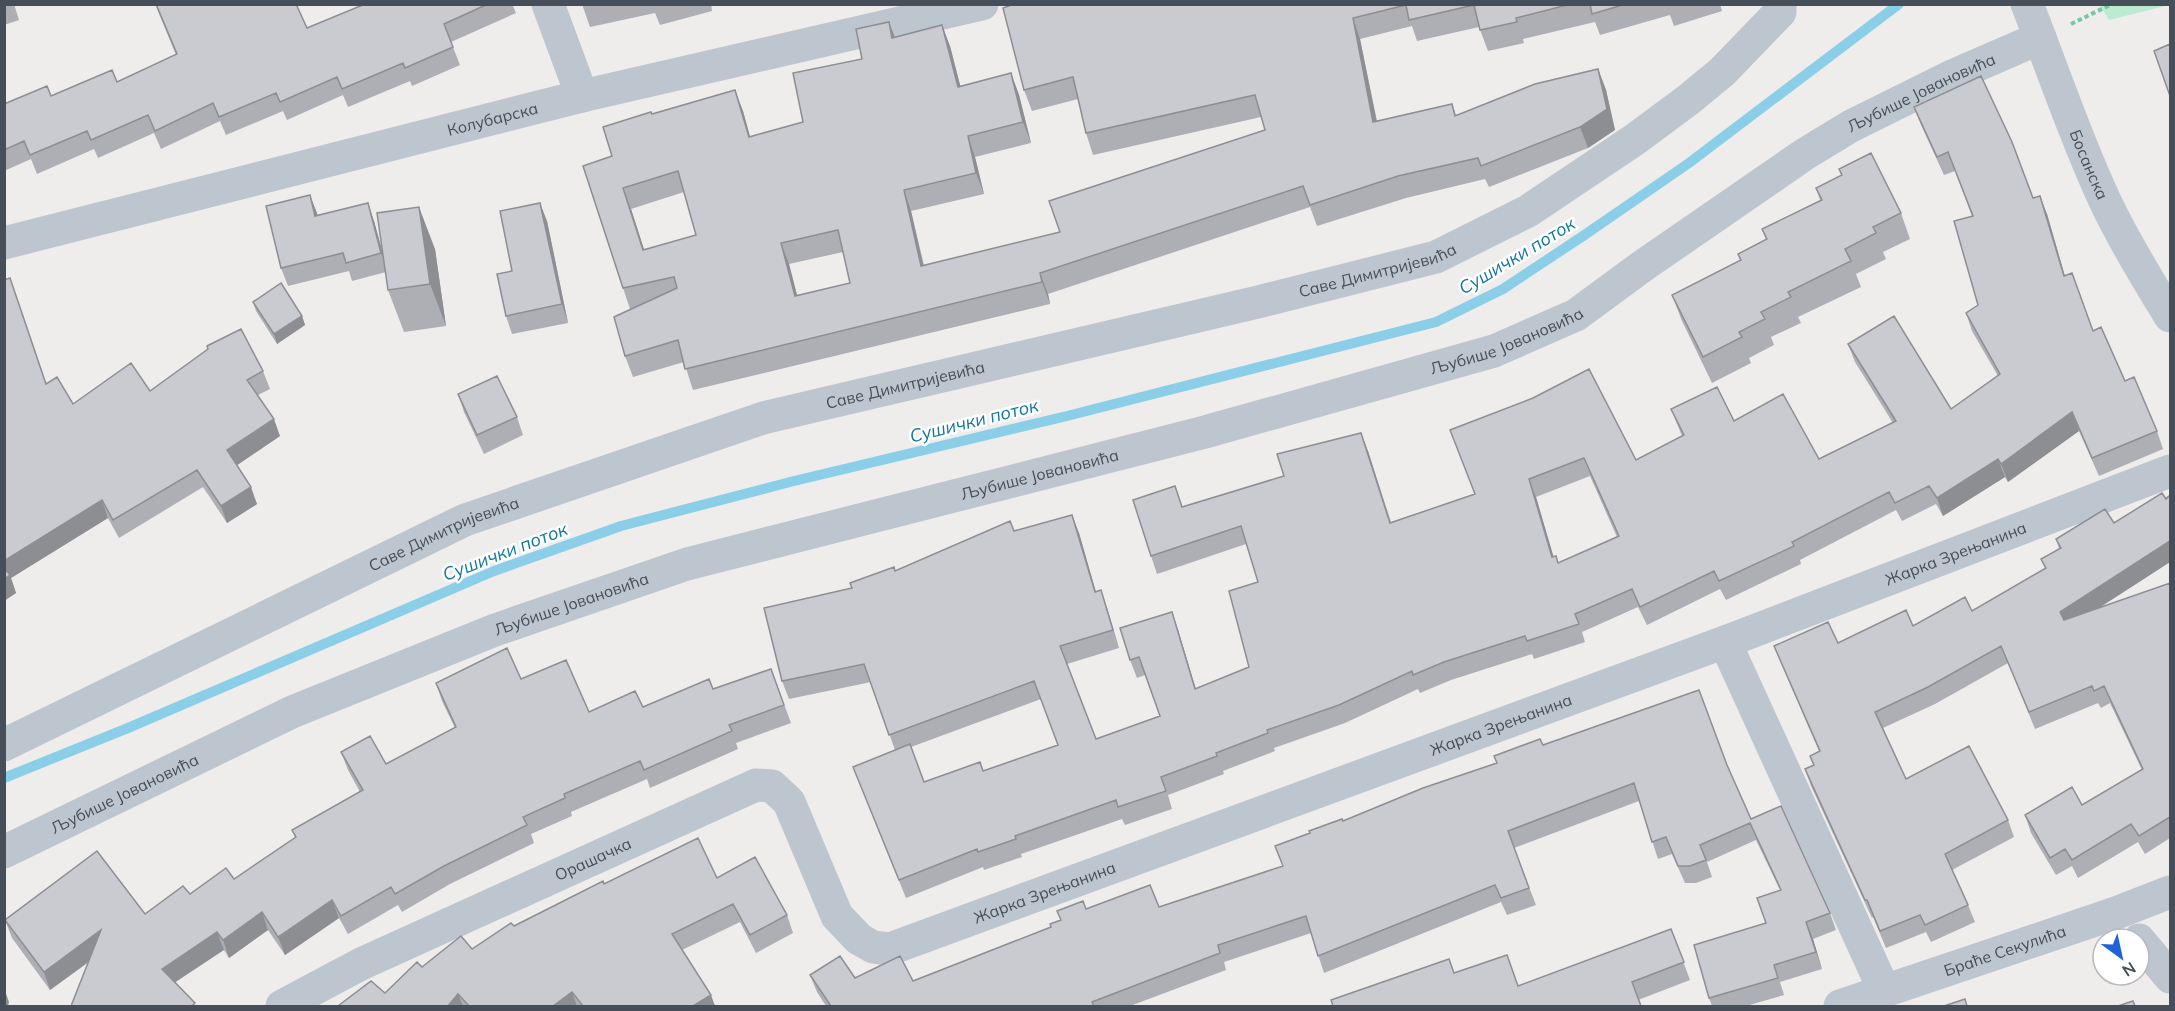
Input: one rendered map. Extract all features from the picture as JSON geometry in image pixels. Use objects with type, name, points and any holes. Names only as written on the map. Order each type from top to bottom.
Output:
[{"type":"street","points":[[548,4],[582,96]]},
{"type":"street","name":"Колубарска","points":[[4,243],[582,96],[982,4]]},
{"type":"street","name":"Босанска","points":[[2027,4],[2104,200],[2128,246],[2170,316]]},
{"type":"street","name":"Саве Димитријевића","points":[[4,745],[243,627],[476,516],[762,418],[1258,302],[1436,257],[1528,211],[1634,140],[1722,72],[1782,7]]},
{"type":"street","name":"Љубише Јовановића","points":[[4,852],[292,712],[495,630],[664,572],[699,561],[1205,432],[1494,351],[1576,315],[1805,154],[1851,126],[1950,77],[2040,38]]},
{"type":"street","name":"Жарка Зрењанина","points":[[837,916],[859,939],[873,947],[890,950],[1725,642],[2170,471]]},
{"type":"street","points":[[1725,642],[1884,990]]},
{"type":"street","name":"Орашачка","points":[[282,1006],[361,964],[756,785],[772,786],[789,802],[837,916]]},
{"type":"street","name":"Браће Секулића","points":[[1840,1006],[2116,913],[2170,892]]},
{"type":"street","points":[[2116,913],[2128,927]]},
{"type":"street","points":[[2151,954],[2170,977]]},
{"type":"path","points":[[2040,38],[2112,4]]},
{"type":"green space","points":[[2100,5],[2169,5],[2109,20]]},
{"type":"building","points":[[156,4],[296,4],[307,28],[365,4],[488,4],[444,24],[453,47],[405,68],[403,63],[342,89],[337,77],[280,102],[276,93],[219,117],[213,103],[155,131],[148,115],[91,140],[87,131],[30,155],[24,141],[4,150],[4,104],[47,86],[51,96],[112,70],[117,82],[177,54]]},
{"type":"building","points":[[1014,4],[1571,4],[1516,18],[1517,22],[1480,30],[1474,5],[1409,20],[1406,5],[1353,18],[1373,122],[1452,104],[1455,116],[1535,84],[1598,69],[1607,109],[1580,127],[1481,166],[1478,158],[1398,176],[1310,205],[1303,186],[1040,273],[1042,282],[685,369],[678,340],[625,356],[614,317],[677,288],[674,277],[623,288],[583,166],[612,156],[603,127],[735,90],[749,137],[803,122],[793,73],[862,59],[856,29],[889,22],[892,38],[942,25],[958,87],[1011,73],[1023,122],[968,136],[976,173],[904,190],[921,266],[1060,232],[1049,201],[1265,130],[1255,95],[1086,133],[1073,77],[1024,90],[1003,8]],"holes":[[[678,171],[696,235],[643,250],[623,188]],[[838,230],[850,283],[795,296],[781,243]]]},
{"type":"building","points":[[1590,4],[1626,4],[1592,14]]},
{"type":"building","points":[[2170,44],[2170,96],[2154,51]]},
{"type":"building","points":[[1981,76],[2012,142],[2033,198],[2040,196],[2064,276],[2072,273],[2093,331],[2101,327],[2125,381],[2134,377],[2157,431],[2092,458],[2072,412],[2001,464],[1998,459],[1937,498],[1929,486],[1895,503],[1889,492],[1792,542],[1794,546],[1719,581],[1714,571],[1640,607],[1632,589],[1575,614],[1579,624],[1527,641],[1525,636],[1444,662],[1413,675],[1412,671],[1339,705],[1267,730],[1268,733],[1216,753],[1217,756],[1161,777],[1166,791],[1118,807],[1116,800],[1015,836],[1016,839],[978,852],[977,849],[899,880],[853,767],[910,744],[924,782],[980,762],[983,771],[1058,745],[1034,681],[889,735],[864,664],[782,681],[764,608],[852,588],[850,583],[894,567],[895,571],[1010,521],[1014,531],[1072,515],[1095,592],[1101,590],[1113,630],[1060,646],[1096,739],[1160,716],[1139,657],[1130,660],[1120,628],[1172,612],[1195,689],[1249,667],[1229,591],[1258,582],[1241,526],[1151,556],[1133,500],[1175,486],[1182,507],[1284,476],[1277,454],[1361,433],[1390,523],[1475,494],[1450,430],[1533,398],[1589,369],[1636,460],[1684,435],[1671,409],[1717,387],[1734,421],[1783,394],[1819,459],[1896,421],[1848,344],[1894,316],[1951,409],[2000,374],[1966,313],[1978,305],[1954,221],[1973,216],[1948,152],[1937,157],[1914,107]],"holes":[[[1584,458],[1619,536],[1558,563],[1556,556],[1552,557],[1529,479]]]},
{"type":"building","points":[[1871,153],[1901,213],[1873,227],[1876,233],[1845,249],[1851,261],[1788,292],[1791,297],[1761,312],[1765,319],[1739,332],[1742,337],[1703,357],[1672,295],[1741,260],[1738,254],[1767,239],[1762,229],[1822,200],[1816,188],[1842,175],[1839,169]]},
{"type":"building","points":[[310,195],[315,216],[368,203],[381,253],[346,263],[343,253],[281,268],[266,206]]},
{"type":"building","points":[[540,203],[562,304],[506,316],[497,274],[512,271],[500,211]]},
{"type":"building","points":[[419,207],[430,284],[388,290],[377,213]]},
{"type":"building","points":[[10,278],[46,384],[57,377],[73,404],[131,363],[150,391],[208,349],[207,346],[241,329],[263,371],[247,380],[274,419],[227,450],[251,487],[221,506],[197,470],[113,520],[102,500],[4,561],[4,280]]},
{"type":"building","points":[[281,283],[302,316],[274,334],[253,302]]},
{"type":"building","points":[[497,376],[517,417],[477,435],[458,394]]},
{"type":"building","points":[[2162,493],[2166,499],[2170,495],[2170,541],[2060,612],[2064,620],[2170,583],[2170,817],[2139,836],[2131,824],[2072,860],[2065,849],[2050,858],[2025,815],[2072,787],[2082,805],[2143,769],[2104,686],[2094,691],[2092,686],[2029,712],[2001,646],[1928,687],[1875,712],[1906,779],[1969,746],[2008,820],[1945,854],[1968,905],[1925,925],[1920,915],[1880,931],[1805,769],[1814,765],[1810,756],[1820,751],[1774,646],[1828,622],[1838,643],[1906,610],[1913,626],[1965,597],[1972,611],[2046,568],[2041,559],[2061,548],[2056,539],[2105,509],[2114,523]]},
{"type":"building","points":[[4,568],[10,575],[4,579]]},
{"type":"building","points":[[507,648],[521,679],[566,660],[589,712],[635,691],[643,707],[709,679],[713,689],[771,669],[784,705],[729,725],[732,731],[644,770],[640,761],[564,794],[565,798],[523,817],[527,825],[444,866],[395,894],[391,887],[341,916],[332,900],[278,937],[262,912],[223,940],[217,932],[162,969],[195,1003],[192,1006],[71,1006],[101,930],[44,972],[5,920],[97,851],[145,914],[183,886],[190,894],[226,868],[234,879],[296,837],[292,830],[363,790],[341,752],[370,736],[386,764],[456,727],[436,683]]},
{"type":"building","points":[[1699,690],[1727,765],[1751,819],[1781,806],[1830,913],[1806,922],[1816,952],[1774,965],[1778,978],[1709,998],[1694,945],[1766,923],[1757,898],[1781,890],[1750,823],[1700,845],[1706,860],[1690,866],[1678,866],[1666,837],[1652,842],[1634,783],[1508,831],[1529,888],[1501,898],[1495,885],[1318,956],[1306,916],[1218,945],[1220,953],[1092,1002],[1094,1006],[831,1006],[810,975],[840,956],[855,978],[900,956],[913,981],[1051,927],[1050,924],[1061,920],[1057,911],[1083,901],[1086,909],[1150,885],[1159,907],[1283,866],[1275,846],[1423,788],[1497,763],[1494,756],[1540,739],[1543,745]]},
{"type":"building","points":[[698,838],[717,878],[755,857],[787,915],[750,935],[733,904],[672,934],[711,995],[693,1006],[583,1006],[572,992],[553,1006],[469,1006],[458,994],[448,1006],[338,1006],[371,981],[385,993],[417,962],[422,967],[461,936],[472,949],[511,923],[514,926],[603,881],[604,884]]},
{"type":"building","points":[[1671,929],[1684,962],[1632,982],[1641,1006],[1333,1006],[1331,1000],[1449,959],[1454,973],[1507,955],[1518,986]]},
{"type":"building","points":[[1965,999],[1967,1006],[1944,1006]]},
{"type":"building","points":[[2133,1001],[2135,1006],[2118,1006]]},
{"type":"waterway","name":"Сушички поток","points":[[4,778],[128,728],[494,571],[621,526],[1436,322],[1503,289],[1583,236],[1689,163],[1899,4]]}]
